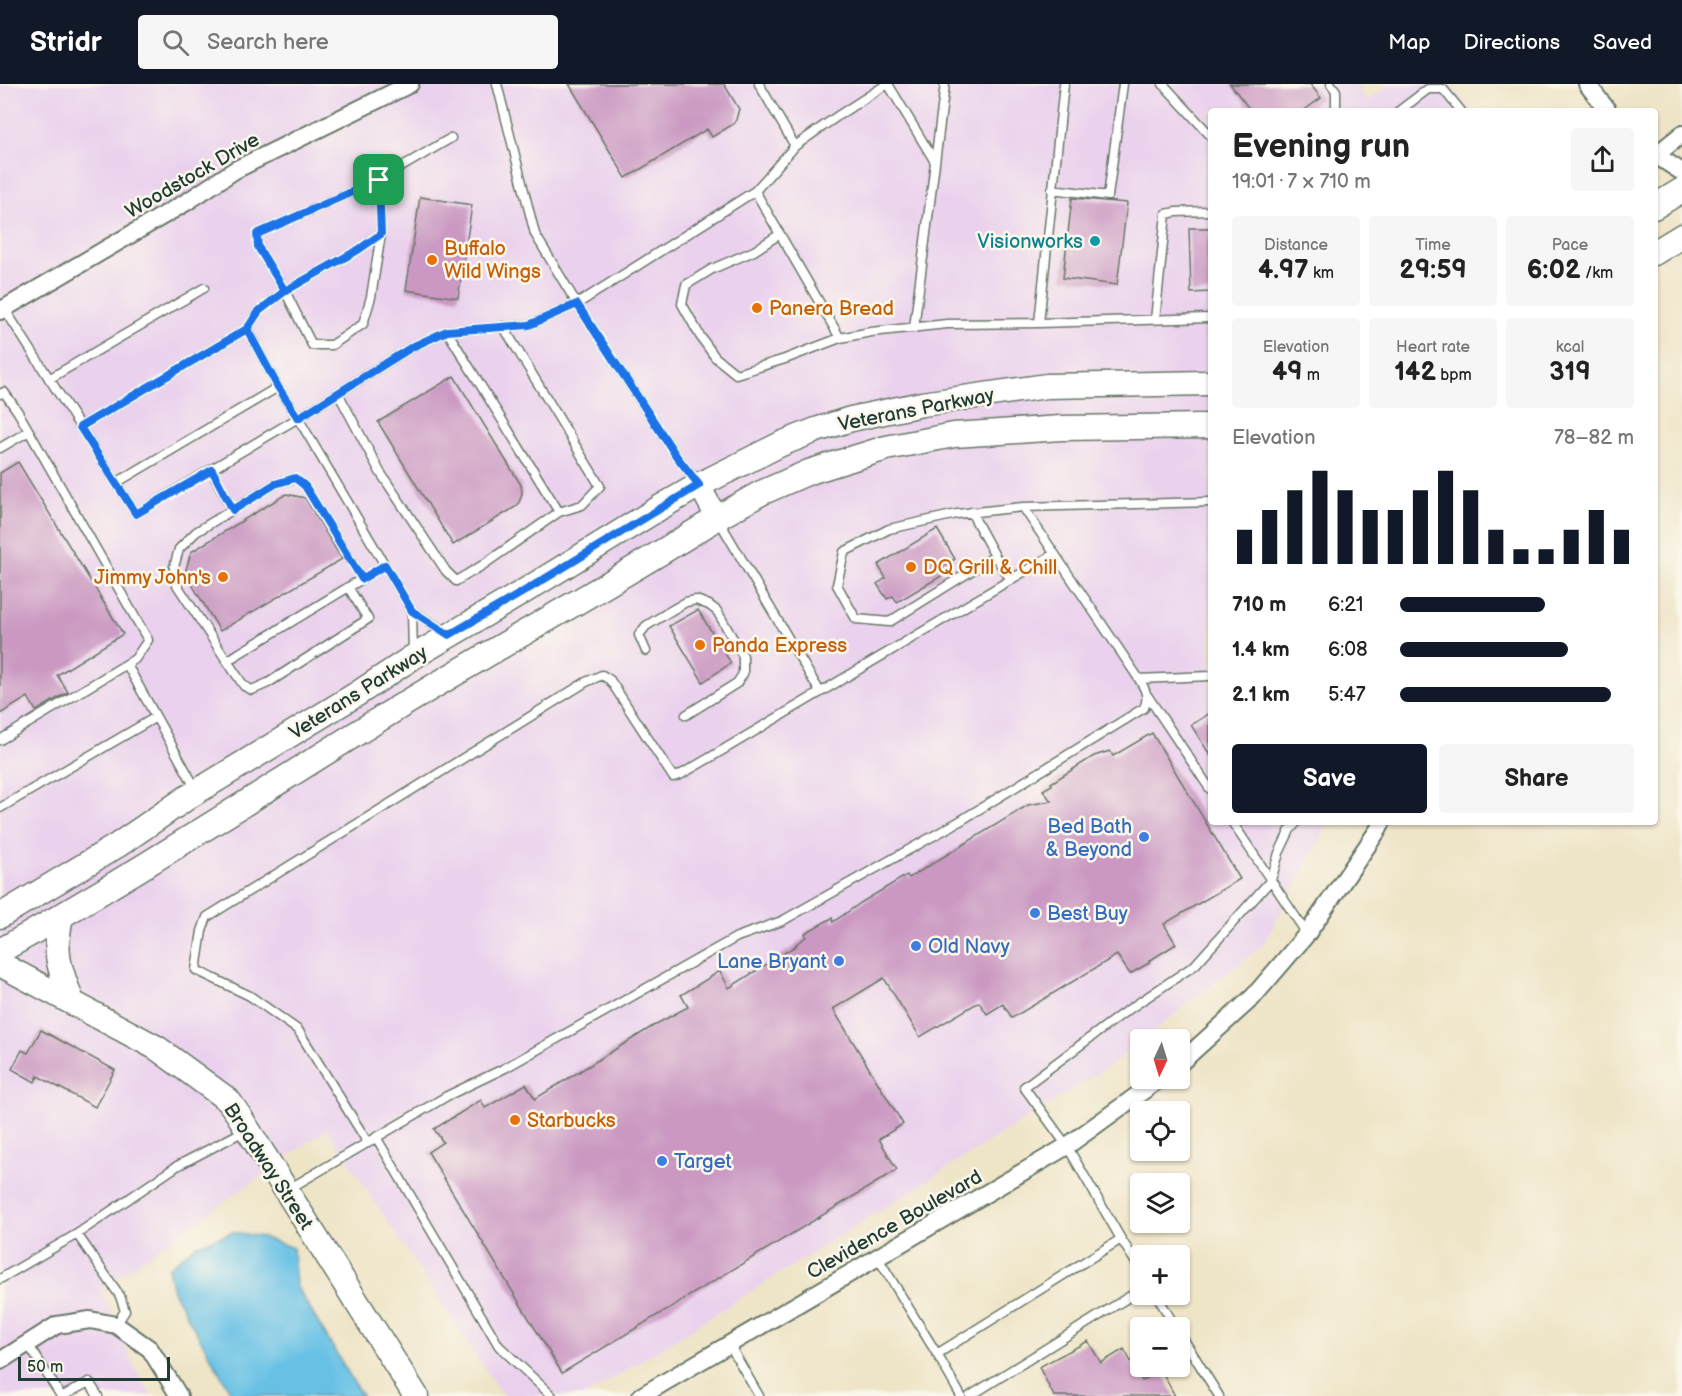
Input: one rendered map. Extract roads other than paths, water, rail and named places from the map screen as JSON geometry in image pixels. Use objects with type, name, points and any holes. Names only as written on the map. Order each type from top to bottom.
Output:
[{"type":"main road","points":[[1658,205],[1682,190]]},
{"type":"main road","points":[[1658,251],[1682,236]]},
{"type":"main road","name":"Veterans Parkway","points":[[0,916],[118,845],[198,791],[449,635],[699,485],[781,444],[851,419],[921,404],[1047,386],[1208,383]]},
{"type":"main road","name":"Veterans Parkway","points":[[0,951],[717,518],[809,472],[886,448],[954,435],[1061,428],[1208,426]]},
{"type":"main road","points":[[61,916],[57,934],[57,955],[72,1002]]},
{"type":"main road","name":"Broadway Street","points":[[0,964],[157,1048],[228,1100],[416,1396]]},
{"type":"street","name":"Woodstock Drive","points":[[1,307],[179,206],[235,170],[411,84]]},
{"type":"street","points":[[1587,84],[1606,108]]},
{"type":"street","points":[[1658,153],[1682,134]]},
{"type":"street","points":[[1658,157],[1682,172]]},
{"type":"street","points":[[699,485],[717,518]]},
{"type":"street","points":[[1190,1054],[1253,997],[1307,934],[1380,825]]},
{"type":"street","name":"Clevidence Boulevard","points":[[641,1396],[1067,1146],[1146,1089]]},
{"type":"street","points":[[0,1361],[57,1325],[90,1320],[116,1325],[150,1349],[179,1396]]},
{"type":"lane","points":[[498,84],[535,234],[577,304],[677,457],[699,485]]},
{"type":"lane","points":[[759,84],[795,146]]},
{"type":"lane","points":[[1,307],[136,514],[412,347],[447,331],[529,325],[577,304],[755,191],[795,146],[888,84],[935,163]]},
{"type":"lane","points":[[914,328],[945,84]]},
{"type":"lane","points":[[1039,323],[1064,84]]},
{"type":"lane","points":[[1053,189],[1108,196],[1123,84]]},
{"type":"lane","points":[[1163,84],[1208,133]]},
{"type":"lane","points":[[1331,84],[1336,91],[1336,108]]},
{"type":"lane","points":[[1403,108],[1428,89],[1443,89],[1459,108]]},
{"type":"lane","points":[[379,180],[381,234],[371,297],[363,324],[332,345],[312,345],[285,291],[258,247],[257,234],[379,180],[451,138]]},
{"type":"lane","points":[[755,191],[840,338]]},
{"type":"lane","points":[[1155,320],[1166,214],[1208,212]]},
{"type":"lane","points":[[80,427],[247,329],[259,311],[285,291],[358,250],[381,234]]},
{"type":"lane","points":[[780,234],[754,251],[712,269],[686,285],[682,304],[715,357],[736,374],[785,359],[840,338],[871,332],[947,324],[1208,318]]},
{"type":"lane","points":[[50,379],[204,288]]},
{"type":"lane","points":[[338,393],[380,472],[446,571],[456,581],[483,566],[559,512],[582,505],[600,486],[503,326]]},
{"type":"lane","points":[[247,329],[278,387],[412,611],[449,635]]},
{"type":"lane","points":[[447,331],[559,512]]},
{"type":"lane","points":[[116,483],[278,387]]},
{"type":"lane","points":[[0,394],[4,392],[18,412],[148,640],[135,659],[0,740]]},
{"type":"lane","points":[[0,448],[29,431]]},
{"type":"lane","points":[[212,470],[233,510]]},
{"type":"lane","points":[[348,587],[368,619],[268,683],[252,690],[244,686],[177,585],[174,567],[179,549],[196,532],[275,484],[295,478],[305,486],[362,579]]},
{"type":"lane","points":[[995,556],[889,622],[856,619],[837,585],[844,552],[889,529],[957,514],[1023,507],[1208,502]]},
{"type":"lane","points":[[1023,507],[1208,786]]},
{"type":"lane","points":[[971,512],[1011,580]]},
{"type":"lane","points":[[717,518],[820,692]]},
{"type":"lane","points":[[368,1143],[298,1030],[250,996],[196,970],[202,931],[207,917],[586,682],[602,675],[610,680],[673,777],[680,776],[1054,554]]},
{"type":"lane","points":[[227,661],[385,565]]},
{"type":"lane","points":[[646,651],[639,635],[642,630],[686,602],[696,600],[717,611],[743,656],[743,674],[737,683],[686,715]]},
{"type":"lane","points":[[412,611],[413,657]]},
{"type":"lane","points":[[127,664],[198,791]]},
{"type":"lane","points":[[1139,679],[1208,676]]},
{"type":"lane","points":[[287,1191],[447,1096],[522,1059],[737,937],[782,921],[960,821],[1144,708],[1148,701],[1147,695]]},
{"type":"lane","points":[[0,808],[156,717]]},
{"type":"lane","points":[[1234,825],[1307,934]]},
{"type":"lane","points":[[1130,1253],[1067,1146],[1024,1087],[1122,1014],[1195,965],[1271,880],[1279,853],[1294,825]]},
{"type":"lane","points":[[0,1279],[77,1234],[177,1166],[248,1129]]},
{"type":"lane","points":[[376,1137],[499,1346],[552,1396]]},
{"type":"lane","points":[[77,1234],[120,1296],[124,1311],[116,1325]]},
{"type":"lane","points":[[937,1354],[1121,1239]]},
{"type":"lane","points":[[878,1258],[961,1396]]},
{"type":"lane","points":[[970,1396],[1130,1296]]},
{"type":"lane","points":[[27,1344],[62,1396],[89,1382],[98,1396]]},
{"type":"lane","points":[[729,1344],[759,1396]]},
{"type":"lane","points":[[1190,1350],[1219,1396]]},
{"type":"water","points":[[233,1232],[262,1237],[293,1248],[296,1286],[362,1396],[233,1396],[173,1291],[168,1268],[196,1245]]},
{"type":"place","name":"Visionworks","points":[[1095,241]]},
{"type":"place","name":"Buffalo Wild Wings","points":[[432,260]]},
{"type":"place","name":"Panera Bread","points":[[757,308]]},
{"type":"place","name":"DQ Grill & Chill","points":[[911,567]]},
{"type":"place","name":"Jimmy John's","points":[[223,577]]},
{"type":"place","name":"Panda Express","points":[[700,645]]},
{"type":"place","name":"Bed Bath & Beyond","points":[[1144,837]]},
{"type":"place","name":"Best Buy","points":[[1035,913]]},
{"type":"place","name":"Old Navy","points":[[916,946]]},
{"type":"place","name":"Lane Bryant","points":[[839,961]]},
{"type":"place","name":"Starbucks","points":[[515,1120]]},
{"type":"place","name":"Target","points":[[662,1161]]}]
